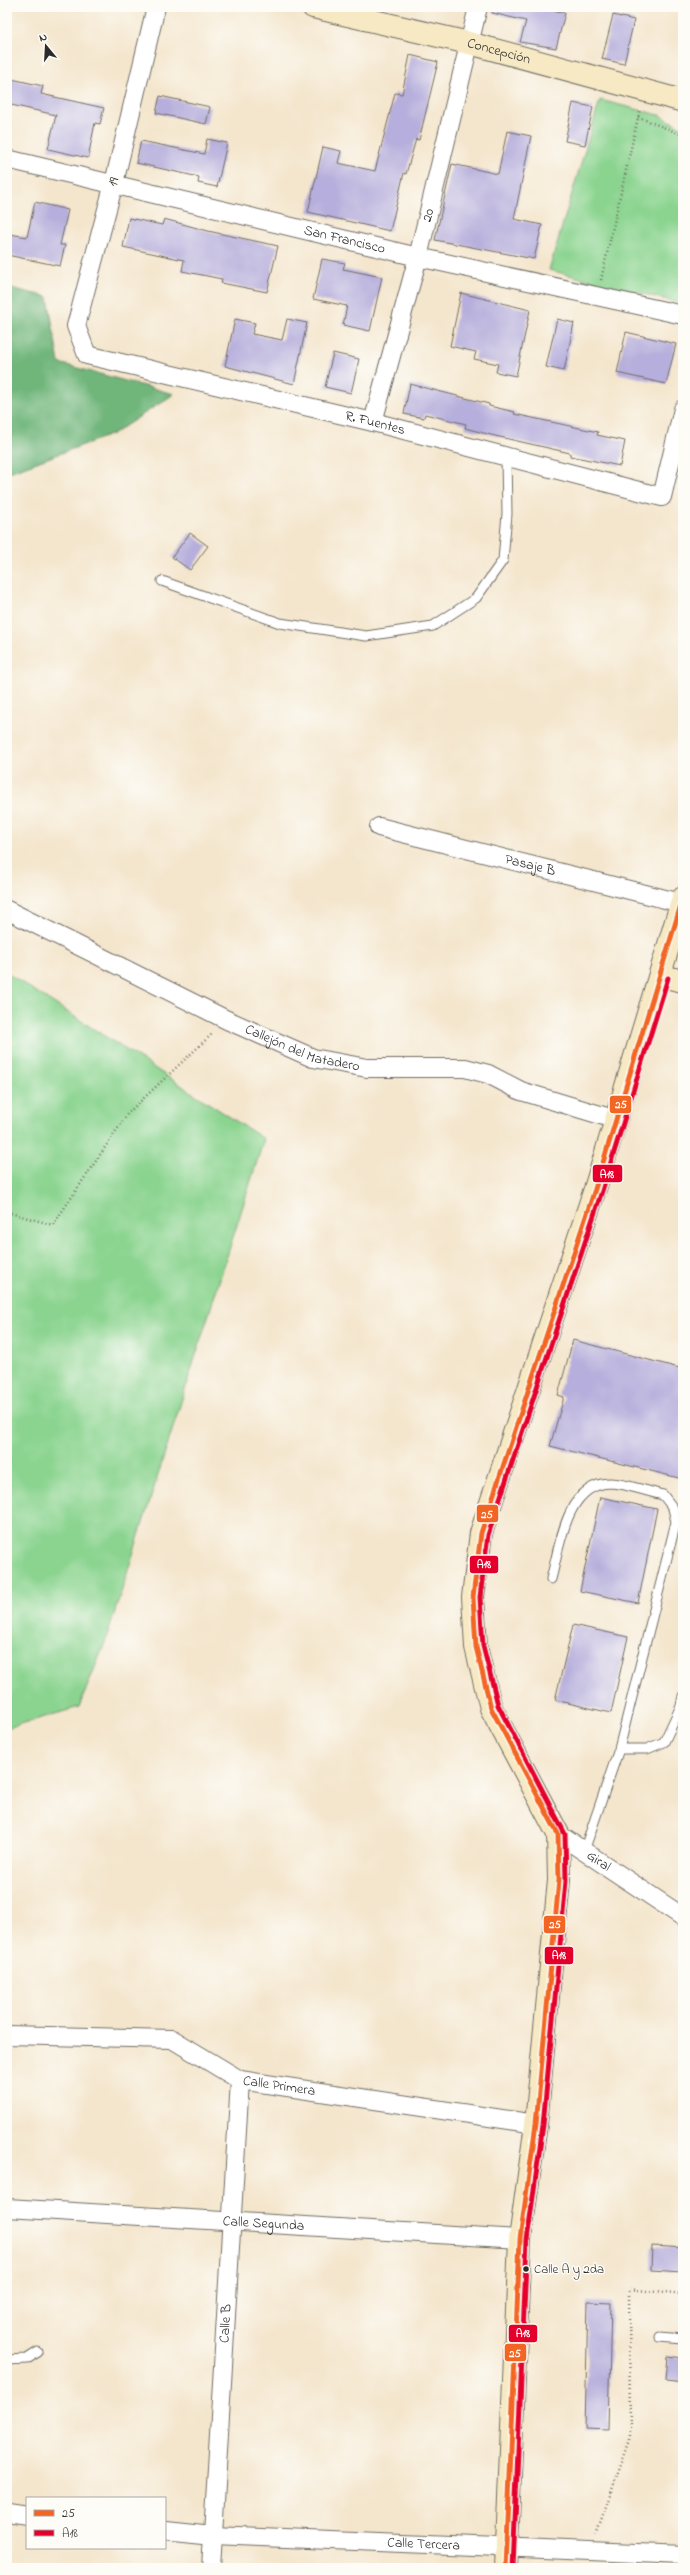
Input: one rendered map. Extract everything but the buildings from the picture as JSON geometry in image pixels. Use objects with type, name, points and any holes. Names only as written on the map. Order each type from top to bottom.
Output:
[{"type":"street","name":"19","points":[[87,355],[76,326],[114,183],[156,7]]},
{"type":"street","name":"Concepción","points":[[313,7],[469,43],[683,102]]},
{"type":"street","name":"20","points":[[373,422],[418,257],[478,7]]},
{"type":"street","name":"San Francisco","points":[[7,159],[114,183],[418,257],[683,315]]},
{"type":"street","name":"R. Fuentes","points":[[87,355],[373,422],[662,497],[683,409]]},
{"type":"street","name":"Pasaje B","points":[[379,827],[682,900]]},
{"type":"street","name":"Giral","points":[[682,900],[661,976],[616,1120],[481,1533],[473,1598],[476,1647],[491,1708],[558,1834],[683,1917]]},
{"type":"street","name":"Callejón del Matadero","points":[[7,910],[227,1020],[313,1058],[367,1068],[465,1068],[488,1074],[521,1091],[616,1120]]},
{"type":"street","points":[[661,976],[683,981]]},
{"type":"street","points":[[506,2568],[520,2239],[536,2124],[560,1880],[558,1834]]},
{"type":"street","name":"Calle Primera","points":[[7,2035],[172,2039],[240,2080],[536,2124]]},
{"type":"street","name":"Calle B","points":[[211,2568],[234,2223],[240,2080]]},
{"type":"street","name":"Calle Segunda","points":[[7,2208],[234,2223],[520,2239]]},
{"type":"street","points":[[7,2513],[26,2516]]},
{"type":"street","name":"Calle Tercera","points":[[166,2530],[213,2535],[507,2546],[683,2555]]},
{"type":"lane","points":[[162,581],[280,622],[366,636],[433,626],[476,598],[503,560],[507,514],[506,456]]},
{"type":"lane","points":[[550,1579],[573,1505],[584,1491],[610,1483],[664,1495],[673,1508],[676,1522],[619,1749],[584,1851]]},
{"type":"lane","points":[[619,1749],[647,1749],[664,1742],[681,1706],[683,1696]]},
{"type":"lane","points":[[659,2337],[683,2339]]},
{"type":"lane","points":[[7,2360],[28,2359],[38,2352]]},
{"type":"path","points":[[597,296],[644,91]]},
{"type":"path","points":[[638,117],[683,135]]},
{"type":"path","points":[[7,1212],[53,1225],[128,1113],[227,1020]]},
{"type":"path","points":[[590,2550],[630,2440],[629,2289],[683,2295]]},
{"type":"green space","points":[[600,100],[659,115],[683,128],[683,304],[549,270]]},
{"type":"green space","points":[[7,287],[48,297],[59,363],[174,394],[113,434],[7,473]]},
{"type":"green space","points":[[7,973],[264,1139],[106,1640],[79,1707],[7,1728]]},
{"type":"transit line","name":"25","points":[[506,2568],[520,2239],[536,2124],[559,1880],[558,1834],[491,1708],[476,1647],[473,1597],[481,1533],[595,1189],[683,898]]},
{"type":"transit line","name":"A18","points":[[513,2568],[527,2240],[543,2125],[566,1881],[565,1834],[498,1705],[483,1646],[480,1597],[488,1535],[602,1191],[668,978]]},
{"type":"place","name":"Calle A y 2da","points":[[526,2269]]}]
